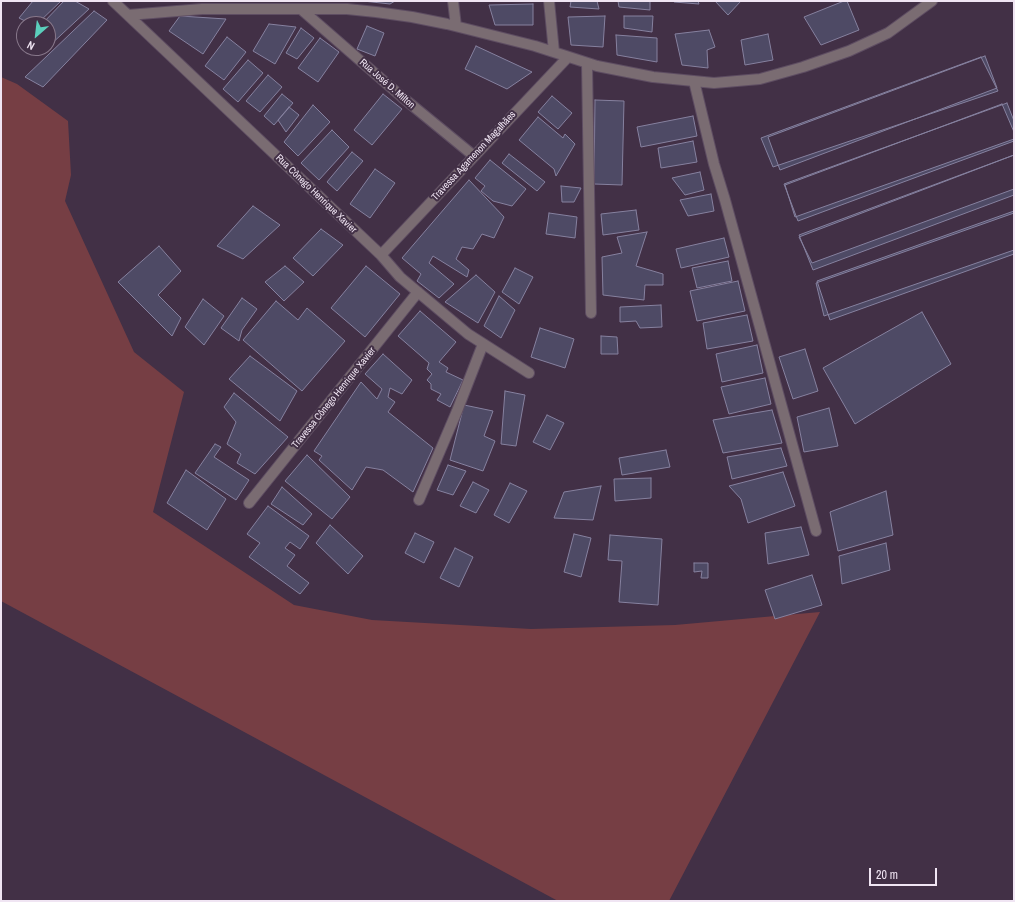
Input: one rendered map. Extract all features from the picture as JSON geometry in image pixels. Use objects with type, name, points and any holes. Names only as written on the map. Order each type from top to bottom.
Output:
[{"type":"street","name":"Rua Cônego Henrique Xavier","points":[[114,1],[381,255],[400,277],[468,334],[529,373]]},
{"type":"street","points":[[453,1],[456,26]]},
{"type":"street","points":[[549,1],[554,52]]},
{"type":"street","points":[[128,15],[202,9],[347,9],[412,16],[535,46],[587,64],[653,77],[714,83],[760,79],[803,67],[849,51],[888,33],[932,1]]},
{"type":"street","name":"Rua José D. Milton","points":[[302,10],[402,98],[474,156]]},
{"type":"street","name":"Travessa Agamenon Magalhães","points":[[381,255],[568,57]]},
{"type":"street","points":[[587,64],[591,313]]},
{"type":"street","points":[[694,81],[714,164],[726,200],[816,531]]},
{"type":"street","name":"Travessa Cônego Henrique Xavier","points":[[249,503],[418,292]]},
{"type":"street","points":[[419,500],[457,412],[483,344]]},
{"type":"shaded area","points":[[1,77],[17,84],[68,121],[71,175],[65,201],[134,352],[184,392],[153,512],[294,605],[372,620],[531,629],[675,625],[820,612],[669,901],[558,901],[1,601]]},
{"type":"building","points":[[33,1],[61,1],[45,16],[21,16]]},
{"type":"building","points":[[64,1],[75,1],[89,9],[56,40],[56,16],[50,16]]},
{"type":"building","points":[[363,1],[395,1],[390,4]]},
{"type":"building","points":[[571,1],[597,1],[599,9],[570,7]]},
{"type":"building","points":[[618,1],[650,1],[650,10],[619,7]]},
{"type":"building","points":[[698,1],[699,4],[674,2]]},
{"type":"building","points":[[715,1],[741,1],[728,15]]},
{"type":"building","points":[[847,1],[859,30],[821,45],[804,17]]},
{"type":"building","points":[[533,4],[533,25],[495,25],[489,5]]},
{"type":"building","points":[[94,11],[107,20],[43,87],[25,77],[47,56],[56,56],[56,47]]},
{"type":"building","points":[[180,16],[226,19],[203,54],[169,31]]},
{"type":"building","points":[[605,16],[603,47],[571,45],[568,17]]},
{"type":"building","points":[[624,16],[653,16],[652,32],[624,28]]},
{"type":"building","points":[[269,24],[296,27],[275,64],[253,51]]},
{"type":"building","points":[[367,26],[384,33],[375,56],[357,49]]},
{"type":"building","points":[[301,28],[314,38],[297,59],[286,53]]},
{"type":"building","points":[[709,30],[715,47],[707,50],[708,68],[682,65],[675,34]]},
{"type":"building","points":[[768,34],[773,60],[745,65],[741,40]]},
{"type":"building","points":[[616,35],[657,38],[657,62],[617,55]]},
{"type":"building","points":[[227,37],[246,52],[224,80],[205,66]]},
{"type":"building","points":[[320,38],[339,52],[318,82],[298,68]]},
{"type":"building","points":[[476,46],[532,72],[507,89],[465,69]]},
{"type":"building","points":[[985,56],[997,88],[780,170],[768,137]]},
{"type":"building","points":[[981,57],[998,91],[773,167],[761,138]]},
{"type":"building","points":[[248,60],[263,73],[238,102],[223,89]]},
{"type":"building","points":[[268,75],[282,87],[260,112],[246,101]]},
{"type":"building","points":[[282,94],[293,103],[274,125],[264,116]]},
{"type":"building","points":[[383,94],[402,109],[372,145],[354,130]]},
{"type":"building","points":[[552,96],[572,113],[558,129],[538,112]]},
{"type":"building","points":[[595,100],[624,101],[622,185],[594,184]]},
{"type":"building","points":[[1007,103],[1014,121],[1014,141],[798,221],[784,184]]},
{"type":"building","points":[[1002,104],[1014,132],[1014,139],[795,217],[785,185]]},
{"type":"building","points":[[313,105],[330,122],[298,156],[284,142]]},
{"type":"building","points":[[289,107],[299,115],[286,132],[278,120]]},
{"type":"building","points":[[693,116],[697,136],[641,147],[637,127]]},
{"type":"building","points":[[538,117],[563,138],[565,134],[575,144],[556,176],[554,169],[519,140]]},
{"type":"building","points":[[332,130],[349,147],[319,180],[301,163]]},
{"type":"building","points":[[693,141],[697,162],[661,168],[658,148]]},
{"type":"building","points":[[352,152],[363,161],[337,191],[327,182]]},
{"type":"building","points":[[509,154],[545,182],[537,191],[502,163]]},
{"type":"building","points":[[1014,155],[1014,189],[812,263],[799,237]]},
{"type":"building","points":[[1014,155],[1014,195],[813,270],[799,235]]},
{"type":"building","points":[[490,160],[526,189],[512,206],[493,201],[481,191],[485,186],[475,178]]},
{"type":"building","points":[[375,169],[395,183],[370,218],[350,204]]},
{"type":"building","points":[[700,172],[704,190],[685,195],[672,178]]},
{"type":"building","points":[[469,180],[504,217],[494,238],[482,234],[473,249],[462,247],[456,259],[469,270],[467,277],[433,256],[429,263],[454,284],[439,298],[417,281],[421,274],[402,258]]},
{"type":"building","points":[[561,186],[581,188],[574,202],[562,202]]},
{"type":"building","points":[[711,194],[714,211],[688,216],[680,200]]},
{"type":"building","points":[[253,206],[280,225],[243,259],[217,246]]},
{"type":"building","points":[[636,210],[639,230],[603,235],[601,214]]},
{"type":"building","points":[[1014,211],[1014,254],[830,320],[817,281]]},
{"type":"building","points":[[549,213],[577,217],[575,238],[546,234]]},
{"type":"building","points":[[1014,213],[1014,250],[824,316],[816,283]]},
{"type":"building","points":[[321,229],[343,245],[313,276],[293,258]]},
{"type":"building","points":[[647,232],[636,266],[663,274],[663,285],[645,285],[644,300],[603,295],[602,257],[622,253],[617,237]]},
{"type":"building","points":[[724,238],[729,257],[681,268],[676,249]]},
{"type":"building","points":[[159,246],[181,271],[158,295],[181,318],[172,336],[118,282]]},
{"type":"building","points":[[728,261],[732,281],[697,288],[692,268]]},
{"type":"building","points":[[285,266],[304,282],[284,301],[265,282]]},
{"type":"building","points":[[366,266],[400,294],[365,337],[331,308]]},
{"type":"building","points":[[515,268],[533,277],[519,304],[502,292]]},
{"type":"building","points":[[476,275],[495,292],[478,323],[445,302]]},
{"type":"building","points":[[738,281],[745,311],[697,321],[690,291]]},
{"type":"building","points":[[499,296],[515,310],[501,338],[484,326]]},
{"type":"building","points":[[242,298],[257,309],[242,330],[239,341],[221,328]]},
{"type":"building","points":[[203,299],[224,316],[204,345],[185,327]]},
{"type":"building","points":[[276,301],[298,320],[307,308],[345,341],[302,391],[243,340]]},
{"type":"building","points":[[661,305],[662,327],[640,328],[636,321],[620,322],[620,307]]},
{"type":"building","points":[[420,311],[456,342],[439,362],[448,368],[446,372],[463,380],[450,407],[437,400],[441,394],[431,389],[431,384],[427,380],[432,374],[427,369],[429,363],[398,336]]},
{"type":"building","points":[[922,312],[951,364],[855,424],[823,368]]},
{"type":"building","points":[[747,315],[753,341],[707,349],[703,323]]},
{"type":"building","points":[[540,328],[574,339],[565,368],[531,357]]},
{"type":"building","points":[[601,336],[617,337],[618,354],[601,354]]},
{"type":"building","points":[[757,345],[763,373],[722,382],[716,354]]},
{"type":"building","points":[[805,349],[818,391],[793,399],[779,357]]},
{"type":"building","points":[[383,354],[412,380],[402,394],[390,388],[388,397],[395,402],[388,412],[433,448],[413,492],[383,470],[366,467],[352,490],[319,460],[322,456],[314,451],[361,382],[377,399],[382,389],[365,374]]},
{"type":"building","points":[[250,356],[297,391],[280,421],[229,379]]},
{"type":"building","points":[[765,378],[771,404],[729,414],[721,387]]},
{"type":"building","points":[[505,391],[525,395],[516,446],[501,444]]},
{"type":"building","points":[[234,393],[288,437],[255,474],[237,463],[241,454],[227,444],[236,422],[224,407]]},
{"type":"building","points":[[464,405],[493,411],[484,436],[495,441],[483,471],[450,460]]},
{"type":"building","points":[[829,408],[838,446],[804,452],[797,417]]},
{"type":"building","points":[[772,410],[782,443],[723,453],[713,420]]},
{"type":"building","points":[[547,415],[564,423],[550,450],[533,442]]},
{"type":"building","points":[[215,444],[221,447],[214,457],[249,480],[236,500],[195,473]]},
{"type":"building","points":[[781,448],[787,466],[732,479],[727,457]]},
{"type":"building","points":[[666,450],[670,467],[622,475],[619,458]]},
{"type":"building","points":[[307,455],[350,497],[332,519],[285,481]]},
{"type":"building","points":[[448,465],[466,471],[453,495],[437,490]]},
{"type":"building","points":[[186,470],[226,499],[207,530],[167,503]]},
{"type":"building","points":[[783,472],[795,506],[748,523],[741,499],[729,486]]},
{"type":"building","points":[[651,478],[651,498],[615,501],[614,479]]},
{"type":"building","points":[[473,482],[489,490],[476,513],[460,506]]},
{"type":"building","points":[[510,483],[527,491],[509,523],[494,515]]},
{"type":"building","points":[[601,486],[593,520],[554,518],[564,492]]},
{"type":"building","points":[[282,487],[312,514],[303,525],[271,504]]},
{"type":"building","points":[[886,491],[893,535],[838,551],[830,512]]},
{"type":"building","points":[[268,506],[309,536],[300,549],[290,542],[285,548],[295,555],[287,566],[309,583],[300,594],[249,557],[260,543],[247,534]]},
{"type":"building","points":[[330,525],[363,556],[348,574],[316,543]]},
{"type":"building","points":[[801,527],[809,555],[768,564],[765,533]]},
{"type":"building","points":[[415,533],[434,542],[424,563],[405,553]]},
{"type":"building","points":[[574,534],[591,538],[581,577],[564,572]]},
{"type":"building","points":[[610,535],[662,539],[658,605],[619,602],[622,561],[608,560]]},
{"type":"building","points":[[886,543],[890,570],[842,584],[839,556]]},
{"type":"building","points":[[455,548],[473,557],[459,587],[440,578]]},
{"type":"building","points":[[694,563],[708,563],[708,578],[701,578],[702,571],[694,572]]},
{"type":"building","points":[[812,575],[822,605],[775,619],[765,590]]}]
